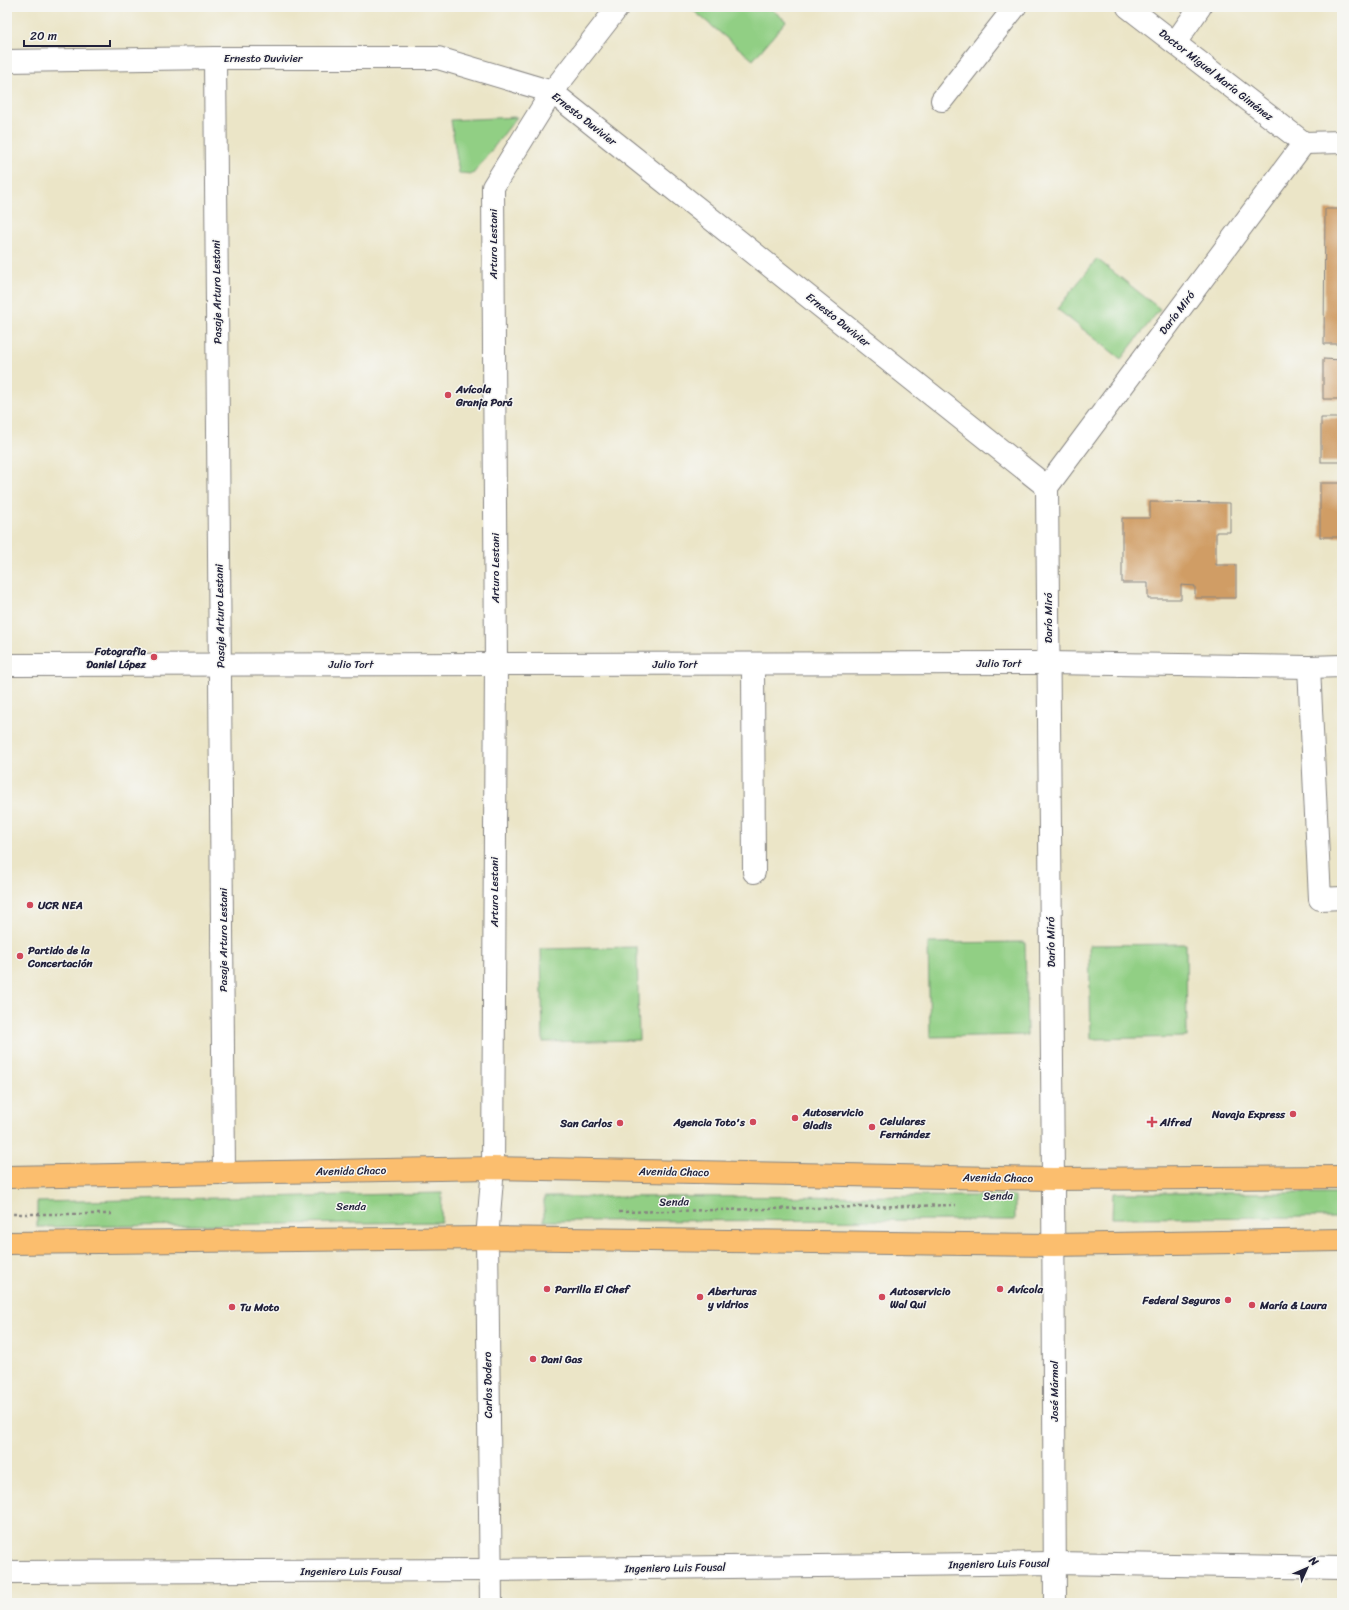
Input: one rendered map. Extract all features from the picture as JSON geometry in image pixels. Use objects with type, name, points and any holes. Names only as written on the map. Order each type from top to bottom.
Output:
[{"type":"main road","name":"Avenida Chaco","points":[[7,1177],[493,1168],[1053,1179],[1342,1177]]},
{"type":"main road","points":[[7,1243],[487,1238],[1054,1245],[1342,1240]]},
{"type":"street","name":"Arturo Lestani","points":[[493,1168],[496,664],[493,187],[552,92],[618,7]]},
{"type":"street","points":[[942,100],[1015,7]]},
{"type":"street","name":"Doctor Miguel María Giménez","points":[[1128,7],[1304,143]]},
{"type":"street","points":[[1175,43],[1200,7]]},
{"type":"street","name":"Ernesto Duvivier","points":[[7,61],[215,58],[438,58],[552,92],[1047,487]]},
{"type":"street","name":"Pasaje Arturo Lestani","points":[[215,58],[224,1174]]},
{"type":"street","points":[[1304,143],[1342,142]]},
{"type":"street","name":"Darío Miró","points":[[1053,1179],[1047,487],[1304,143]]},
{"type":"street","name":"Julio Tort","points":[[7,665],[1048,663],[1310,667],[1342,666]]},
{"type":"street","points":[[753,664],[754,872]]},
{"type":"street","points":[[1310,667],[1320,899],[1342,898]]},
{"type":"street","name":"Carlos Dodero","points":[[491,1603],[487,1238],[493,1168]]},
{"type":"street","name":"José Mármol","points":[[1053,1179],[1055,1603]]},
{"type":"street","name":"Ingeniero Luis Fousal","points":[[7,1572],[490,1570],[1055,1563],[1342,1568]]},
{"type":"path","name":"Senda","points":[[617,1212],[958,1205]]},
{"type":"path","points":[[7,1214],[118,1214]]},
{"type":"green space","points":[[689,7],[769,7],[786,21],[753,60]]},
{"type":"green space","points":[[517,117],[473,174],[459,173],[451,120]]},
{"type":"green space","points":[[1097,259],[1160,309],[1121,359],[1057,309]]},
{"type":"green space","points":[[1025,942],[1027,1035],[930,1037],[928,943]]},
{"type":"green space","points":[[1186,944],[1187,1037],[1091,1039],[1089,945]]},
{"type":"green space","points":[[637,947],[639,1040],[543,1042],[541,949]]},
{"type":"green space","points":[[442,1193],[441,1222],[37,1227],[37,1202]]},
{"type":"green space","points":[[1113,1193],[1342,1193],[1342,1217],[1112,1218]]},
{"type":"green space","points":[[1015,1196],[1015,1220],[544,1221],[544,1197]]},
{"type":"building","points":[[1325,209],[1342,209],[1342,344],[1324,344]]},
{"type":"building","points":[[1323,359],[1342,360],[1342,399],[1323,399]]},
{"type":"building","points":[[1321,418],[1342,418],[1342,462],[1321,462]]},
{"type":"building","points":[[1320,483],[1342,483],[1342,537],[1320,537]]},
{"type":"building","points":[[1150,502],[1230,503],[1230,532],[1216,532],[1216,565],[1236,565],[1236,598],[1195,598],[1195,586],[1181,585],[1181,599],[1148,599],[1148,583],[1122,583],[1122,518],[1150,518]]},
{"type":"place","name":"Avícola Granja Porá","points":[[448,395]]},
{"type":"place","name":"Fotografia Daniel López","points":[[154,657]]},
{"type":"place","name":"UCR NEA","points":[[30,905]]},
{"type":"place","name":"Partido de la Concertación","points":[[20,956]]},
{"type":"place","name":"Navaja Express","points":[[1293,1114]]},
{"type":"place","name":"Autoservicio Gladis","points":[[795,1118]]},
{"type":"place","name":"Agencia Toto's","points":[[753,1122]]},
{"type":"place","name":"Alfred","points":[[1152,1122]]},
{"type":"place","name":"San Carlos","points":[[620,1123]]},
{"type":"place","name":"Celulares Fernández","points":[[872,1127]]},
{"type":"place","name":"Parrilla El Chef","points":[[547,1289]]},
{"type":"place","name":"Avícola","points":[[1000,1289]]},
{"type":"place","name":"Aberturas y vidrios","points":[[700,1297]]},
{"type":"place","name":"Autoservicio Wal Qui","points":[[882,1297]]},
{"type":"place","name":"Federal Seguros","points":[[1228,1300]]},
{"type":"place","name":"María & Laura","points":[[1252,1305]]},
{"type":"place","name":"Tu Moto","points":[[232,1307]]},
{"type":"place","name":"Dani Gas","points":[[533,1359]]}]
